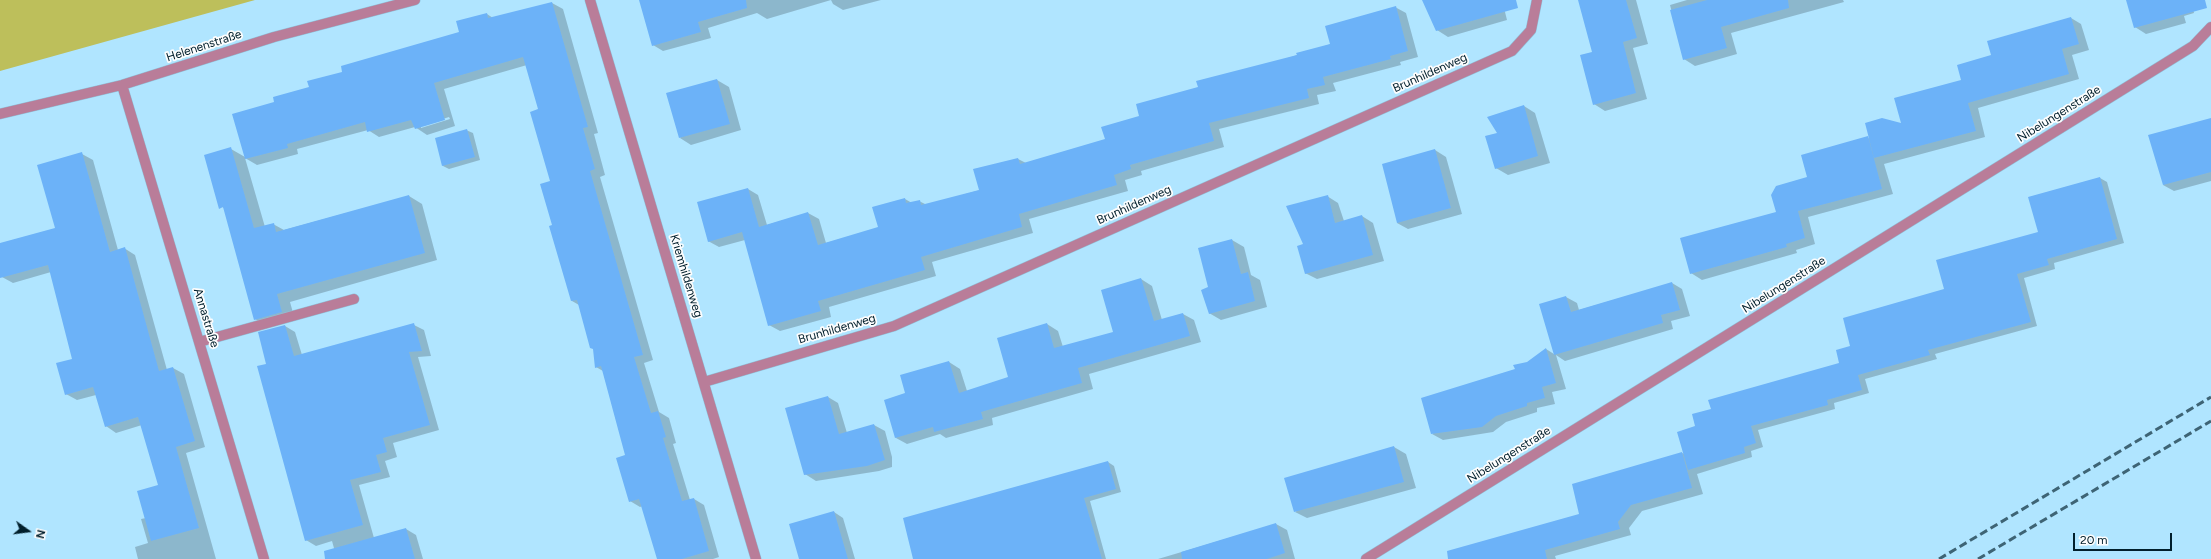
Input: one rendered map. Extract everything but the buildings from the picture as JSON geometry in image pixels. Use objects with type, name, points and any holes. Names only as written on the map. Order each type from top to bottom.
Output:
[{"type":"street","name":"Helenenstraße","points":[[0,114],[122,86],[274,37],[415,0]]},
{"type":"street","name":"Kriemhildenweg","points":[[590,0],[756,559]]},
{"type":"street","name":"Brunhildenweg","points":[[704,382],[894,326],[1512,51],[1532,30],[1537,0]]},
{"type":"street","name":"Nibelungenstraße","points":[[1366,559],[2193,46],[2211,27]]},
{"type":"street","name":"Annastraße","points":[[122,86],[264,559]]},
{"type":"street","points":[[199,342],[354,299]]},
{"type":"shaded area","points":[[0,0],[255,0],[0,71]]},
{"type":"railway","points":[[1939,559],[2211,397]]},
{"type":"railway","points":[[1978,559],[2211,421]]}]
